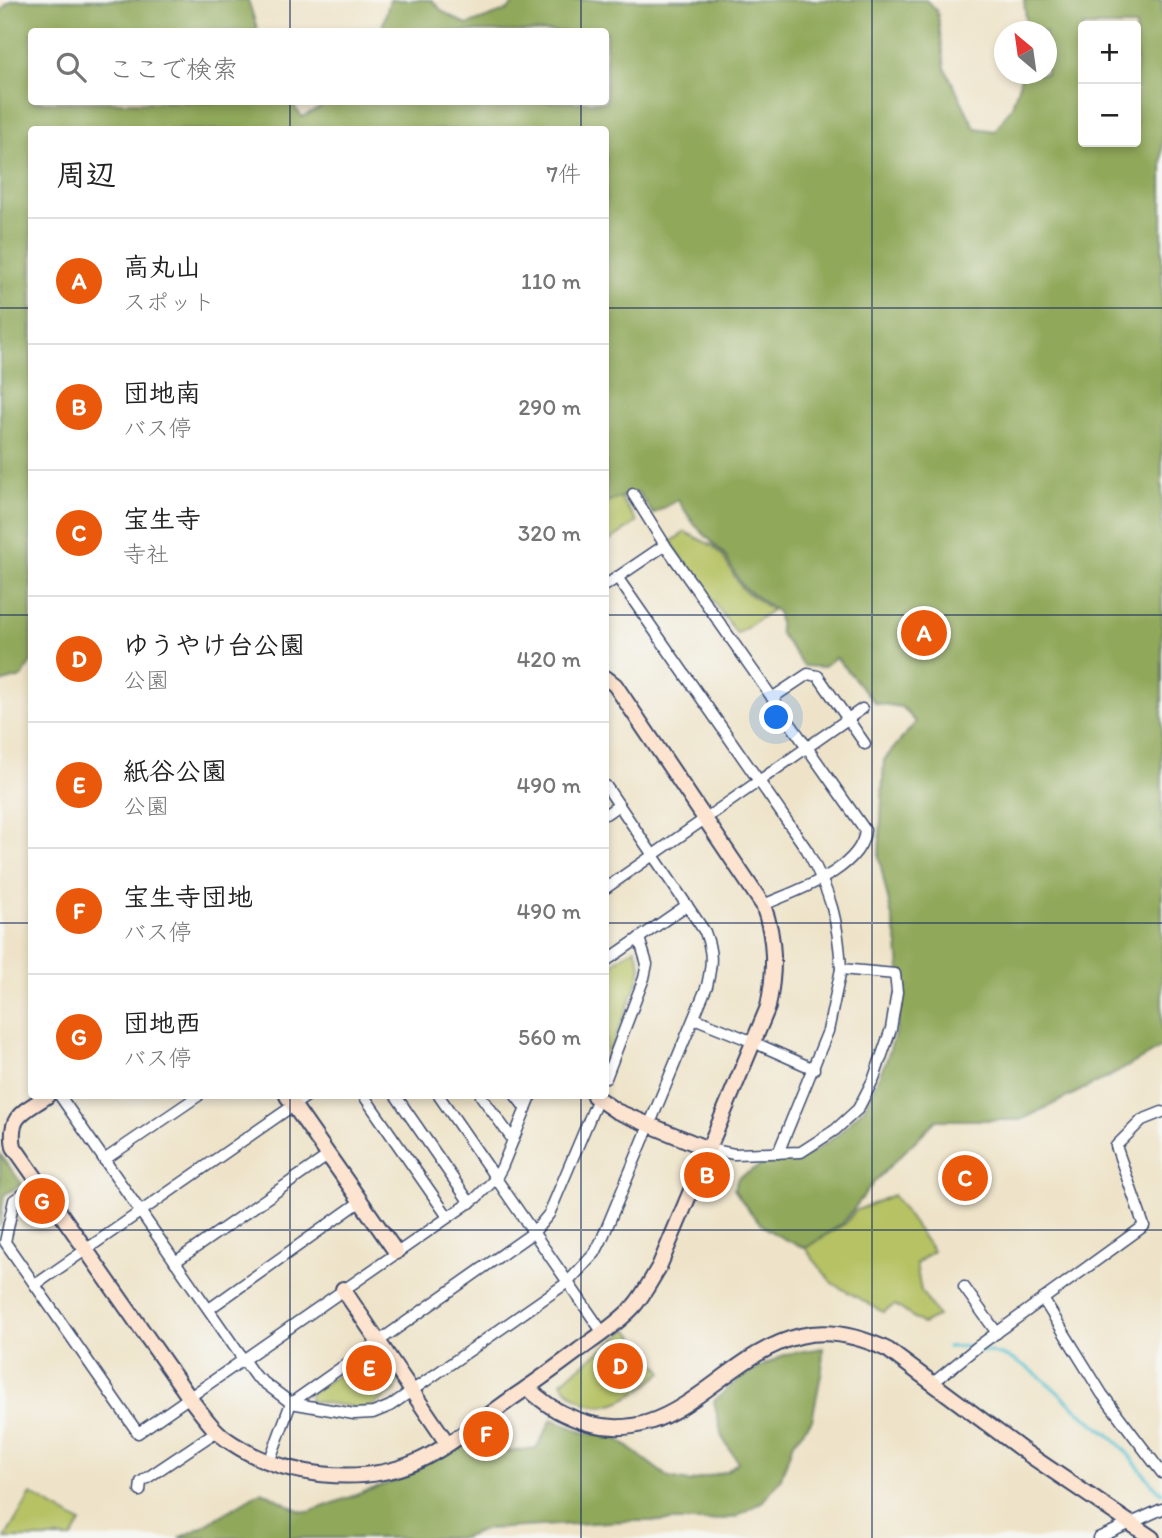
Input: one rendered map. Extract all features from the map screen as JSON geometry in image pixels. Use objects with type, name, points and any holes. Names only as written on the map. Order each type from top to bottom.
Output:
[{"type":"street","points":[[633,494],[865,830],[864,843],[858,852],[823,880],[763,905]]},
{"type":"street","points":[[609,583],[666,545]]},
{"type":"street","points":[[617,577],[807,850],[823,880],[835,913],[841,969],[828,1031],[778,1153]]},
{"type":"street","points":[[772,698],[808,674],[818,676],[865,744]]},
{"type":"street","points":[[43,1099],[18,1116],[12,1126],[14,1147],[188,1398],[217,1431],[238,1446],[269,1462],[325,1473],[372,1475],[394,1471],[420,1460],[447,1443],[603,1333],[634,1306],[659,1267],[768,1007],[774,978],[770,924],[763,905],[615,685],[609,680]]},
{"type":"street","points":[[609,886],[862,709]]},
{"type":"street","points":[[62,1099],[243,1360],[266,1386],[291,1403],[354,1414],[373,1413],[390,1406],[568,1282],[594,1253],[708,986],[711,948],[705,932],[609,791]]},
{"type":"street","points":[[609,812],[618,805]]},
{"type":"street","points":[[609,959],[687,905]]},
{"type":"street","points":[[609,1070],[648,964],[639,938]]},
{"type":"street","points":[[600,1099],[616,1111],[708,1149],[734,1154],[801,1152],[835,1130],[858,1108],[883,1056],[891,1029],[897,992],[895,974],[841,969]]},
{"type":"street","points":[[694,1018],[746,1040]]},
{"type":"street","points":[[762,1046],[814,1069]]},
{"type":"street","points":[[104,1160],[194,1099]]},
{"type":"street","points":[[365,1099],[448,1217]]},
{"type":"street","points":[[398,1099],[470,1203]]},
{"type":"street","points":[[441,1099],[603,1333]]},
{"type":"street","points":[[483,1099],[513,1140]]},
{"type":"street","points":[[518,1099],[526,1109]]},
{"type":"street","points":[[39,1183],[14,1199],[5,1242],[138,1433],[470,1203],[496,1178],[530,1099]]},
{"type":"street","points":[[269,1462],[291,1403],[534,1233],[549,1214],[596,1099]]},
{"type":"street","points":[[35,1285],[140,1212],[290,1100],[396,1252]]},
{"type":"street","points":[[933,1383],[975,1349],[1144,1226],[1116,1146],[1142,1120],[1162,1112]]},
{"type":"street","points":[[175,1262],[329,1155]]},
{"type":"street","points":[[209,1309],[361,1201]]},
{"type":"street","points":[[964,1287],[997,1333]]},
{"type":"street","points":[[344,1289],[447,1443]]},
{"type":"street","points":[[1043,1299],[1102,1394],[1162,1473]]},
{"type":"street","points":[[527,1388],[562,1413],[586,1422],[612,1426],[639,1424],[675,1412],[779,1343],[801,1336],[825,1334],[868,1340],[888,1350],[1025,1452],[1152,1538]]},
{"type":"street","points":[[140,1491],[141,1482],[217,1431]]},
{"type":"street","points":[[1098,1538],[1162,1509]]},
{"type":"green space","points":[[248,0],[257,28],[28,28],[28,105],[293,105],[302,117],[320,108],[320,105],[609,105],[609,28],[382,28],[390,0],[432,0],[442,11],[467,25],[508,10],[516,0],[926,0],[937,11],[945,68],[975,128],[995,131],[1012,106],[1019,84],[1057,84],[1057,21],[1026,21],[1024,0],[1162,0],[1162,1047],[1021,1120],[936,1120],[875,1181],[843,1223],[806,1248],[781,1238],[764,1226],[749,1211],[734,1189],[738,1178],[773,1159],[806,1157],[839,1134],[864,1108],[887,1059],[897,1027],[902,996],[898,945],[879,858],[884,760],[916,722],[902,707],[875,703],[836,657],[823,667],[804,666],[780,633],[778,612],[743,587],[724,554],[694,524],[678,500],[653,514],[638,492],[609,501],[609,126],[28,126],[28,667],[22,677],[0,683],[0,12],[10,1]]},
{"type":"green space","points":[[620,497],[637,522],[609,541],[609,501]]},
{"type":"green space","points":[[685,532],[713,546],[722,555],[742,589],[772,610],[737,634],[671,542]]},
{"type":"green space","points":[[635,948],[641,966],[639,978],[609,1053],[609,966]]},
{"type":"green space","points":[[0,1154],[22,1184],[4,1195],[0,1227]]},
{"type":"green space","points":[[893,1195],[933,1251],[916,1264],[921,1291],[938,1316],[923,1324],[895,1305],[883,1312],[832,1283],[805,1248],[846,1223],[855,1211]]},
{"type":"green space","points":[[628,1329],[663,1372],[637,1392],[612,1404],[599,1406],[586,1403],[573,1395],[561,1382]]},
{"type":"green space","points":[[823,1348],[822,1370],[812,1420],[793,1443],[781,1478],[763,1501],[736,1517],[710,1521],[626,1521],[487,1529],[462,1538],[180,1538],[262,1491],[300,1511],[309,1512],[397,1480],[469,1436],[496,1453],[537,1448],[552,1419],[582,1432],[615,1437],[669,1478],[689,1482],[727,1471],[738,1462],[722,1437],[714,1401],[741,1377],[786,1354]]},
{"type":"green space","points":[[372,1352],[379,1353],[398,1382],[395,1391],[370,1407],[310,1401],[310,1394]]},
{"type":"green space","points":[[31,1494],[81,1523],[72,1538],[5,1538]]},
{"type":"waterway","points":[[948,1347],[972,1346],[977,1351],[1005,1356],[1030,1369],[1114,1439],[1162,1493]]},
{"type":"place","name":"高丸山","points":[[924,633]]},
{"type":"place","name":"団地南","points":[[707,1175]]},
{"type":"place","name":"宝生寺","points":[[965,1178]]},
{"type":"place","name":"団地西","points":[[42,1201]]},
{"type":"place","name":"ゆうやけ台公園","points":[[620,1366]]},
{"type":"place","name":"紙谷公園","points":[[369,1368]]},
{"type":"place","name":"宝生寺団地","points":[[486,1434]]}]
